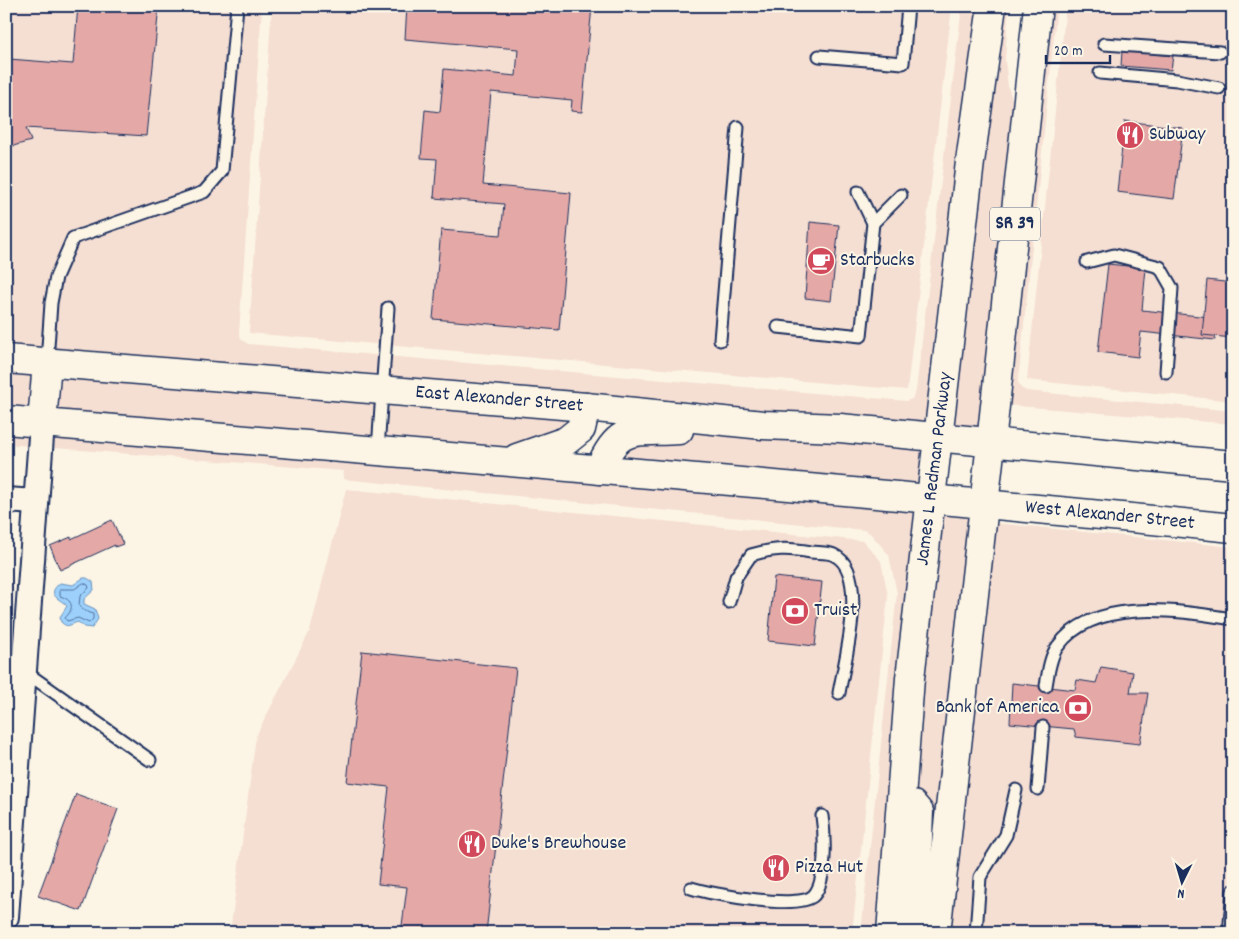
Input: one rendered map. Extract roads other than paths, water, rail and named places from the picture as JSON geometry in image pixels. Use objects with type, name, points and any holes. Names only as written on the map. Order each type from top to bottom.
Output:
[{"type":"main road","name":"James L Redman Parkway","points":[[891,933],[910,678],[970,162],[992,6]]},
{"type":"main road","points":[[1020,6],[1016,57],[1019,85],[1027,109]]},
{"type":"main road","name":"SR 39","points":[[992,443],[1038,6]]},
{"type":"main road","name":"East Alexander Street","points":[[6,358],[586,407],[763,425],[840,428],[992,443]]},
{"type":"main road","points":[[42,423],[47,362]]},
{"type":"main road","points":[[507,461],[566,441],[581,429],[586,407]]},
{"type":"main road","points":[[6,420],[378,449],[985,503]]},
{"type":"main road","points":[[599,470],[608,449],[616,439],[628,433],[763,425]]},
{"type":"main road","points":[[936,933],[992,443],[1233,465]]},
{"type":"main road","name":"West Alexander Street","points":[[985,503],[1233,528]]},
{"type":"main road","points":[[903,792],[919,812],[914,933]]},
{"type":"street","points":[[6,918],[42,423]]},
{"type":"street","points":[[6,500],[35,502]]},
{"type":"lane","points":[[47,362],[51,303],[56,277],[73,238],[204,192],[222,170],[237,6]]},
{"type":"lane","points":[[819,56],[903,63],[908,6]]},
{"type":"lane","points":[[1104,44],[1220,52]]},
{"type":"lane","points":[[1100,73],[1177,80],[1219,88]]},
{"type":"lane","points":[[720,340],[738,127]]},
{"type":"lane","points":[[778,327],[861,336],[874,223],[858,192]]},
{"type":"lane","points":[[874,223],[901,195]]},
{"type":"lane","points":[[1088,262],[1114,255],[1160,267],[1172,288],[1166,372]]},
{"type":"lane","points":[[378,449],[384,390],[388,308]]},
{"type":"lane","points":[[729,602],[736,577],[751,555],[784,548],[834,555],[848,568],[853,594],[852,620],[839,693]]},
{"type":"lane","points":[[1046,686],[1049,669],[1057,646],[1080,625],[1105,616],[1150,609],[1233,619]]},
{"type":"lane","points":[[24,671],[150,760]]},
{"type":"lane","points":[[1038,789],[1043,727]]},
{"type":"lane","points":[[976,933],[980,878],[1006,835],[1016,790]]},
{"type":"lane","points":[[691,888],[709,894],[794,903],[809,900],[815,894],[820,884],[824,836],[822,816]]},
{"type":"lane","points":[[1229,933],[1233,891]]},
{"type":"water","points":[[83,578],[93,582],[94,590],[84,599],[84,604],[95,609],[98,619],[92,628],[84,627],[78,622],[67,626],[63,624],[60,617],[67,606],[54,594],[56,587],[60,583],[73,585]]},
{"type":"place","name":"Subway","points":[[1130,135]]},
{"type":"place","name":"Starbucks","points":[[821,261]]},
{"type":"place","name":"Truist","points":[[795,611]]},
{"type":"place","name":"Bank of America","points":[[1078,708]]},
{"type":"place","name":"Duke's Brewhouse","points":[[472,844]]},
{"type":"place","name":"Pizza Hut","points":[[776,868]]}]
